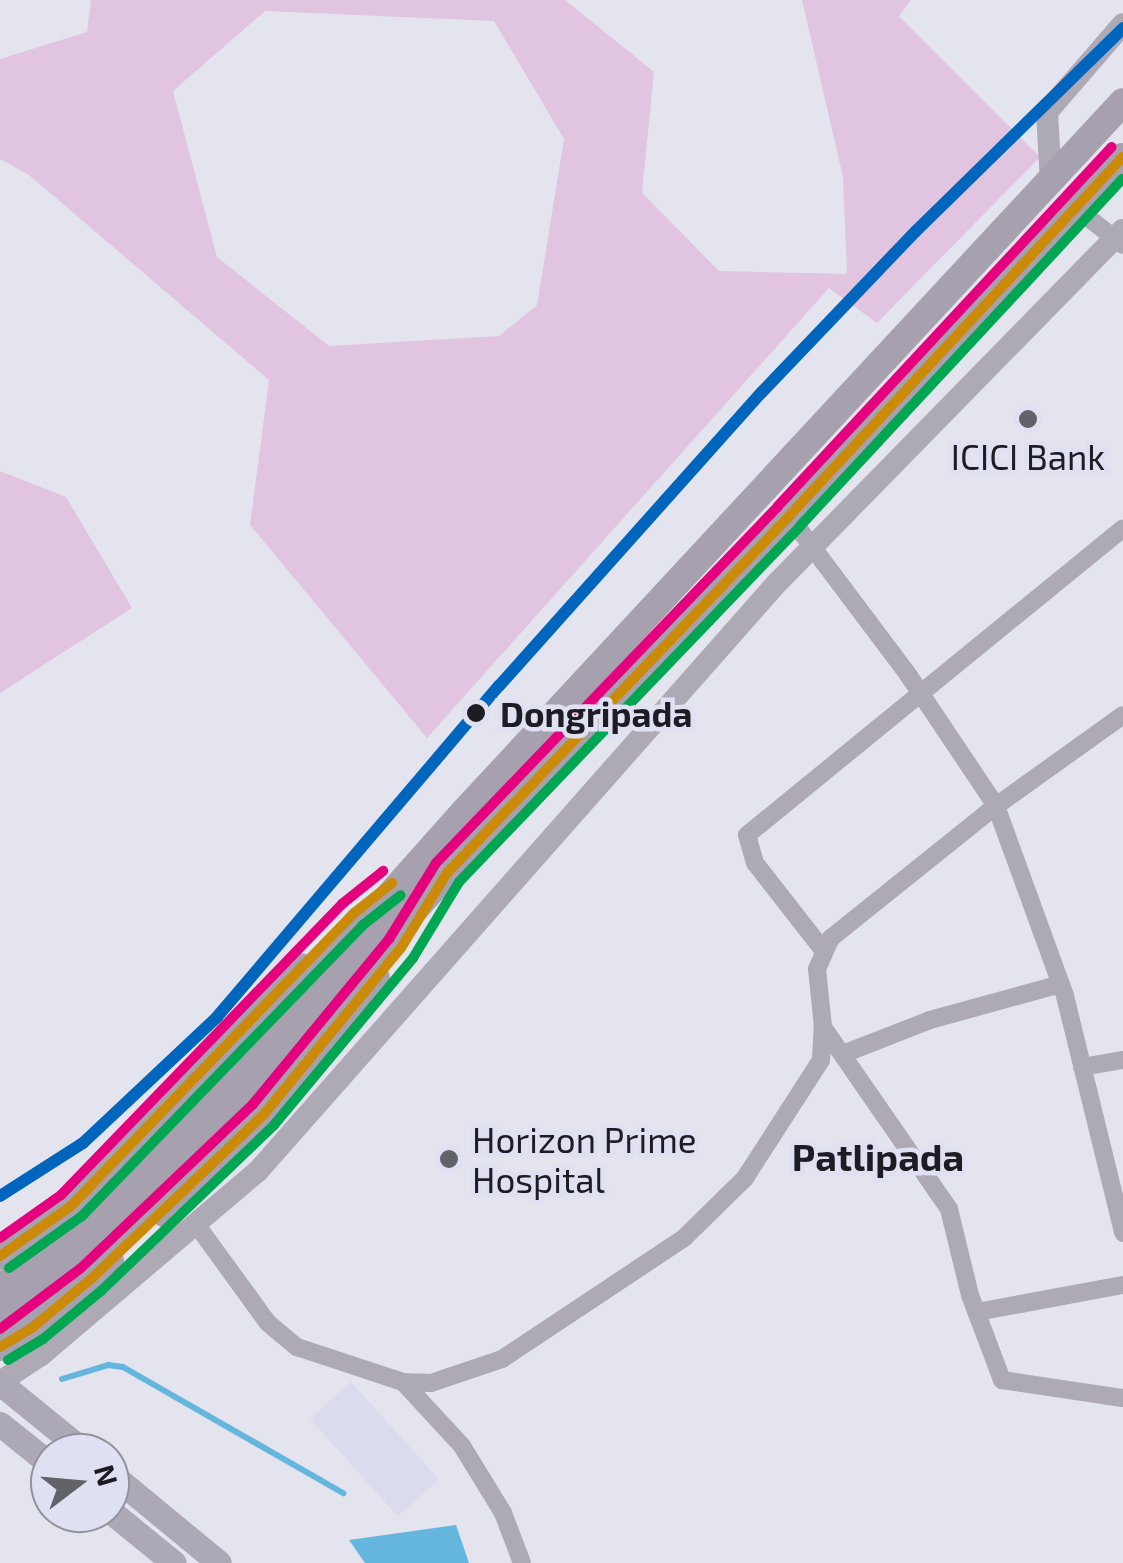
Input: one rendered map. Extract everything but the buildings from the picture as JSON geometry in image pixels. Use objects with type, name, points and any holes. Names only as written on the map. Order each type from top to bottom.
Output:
[{"type":"main road","points":[[0,1317],[83,1262],[142,1212],[436,865],[1123,102]]},
{"type":"main road","points":[[0,1256],[71,1206],[353,914],[436,865],[790,516],[1123,157]]},
{"type":"main road","points":[[0,1346],[33,1327],[91,1279],[264,1114],[401,948],[436,865]]},
{"type":"main road","points":[[0,1288],[66,1243],[124,1195],[398,908]]},
{"type":"main road","points":[[0,1383],[61,1433]]},
{"type":"main road","points":[[0,1424],[30,1448]]},
{"type":"main road","points":[[130,1490],[219,1563]]},
{"type":"main road","points":[[130,1527],[174,1563]]},
{"type":"street","points":[[1052,182],[1048,112],[1123,24]]},
{"type":"street","points":[[0,1383],[41,1355],[258,1171],[814,546],[1120,238],[1078,209]]},
{"type":"street","points":[[790,516],[920,691],[996,806],[1062,984],[1123,1233]]},
{"type":"street","points":[[823,950],[755,863],[747,835],[1123,528]]},
{"type":"street","points":[[196,1224],[268,1323],[296,1347],[403,1382],[432,1383],[502,1360],[684,1238],[745,1178],[821,1060],[824,1027],[817,969],[831,938],[996,806],[1123,714]]},
{"type":"street","points":[[843,1054],[930,1020],[1062,984]]},
{"type":"street","points":[[824,1027],[949,1209],[977,1312],[1002,1380],[1123,1398]]},
{"type":"street","points":[[1082,1067],[1123,1060]]},
{"type":"street","points":[[977,1312],[1123,1285]]},
{"type":"street","points":[[403,1382],[462,1446],[503,1513],[522,1563]]},
{"type":"shaded area","points":[[91,0],[565,0],[654,72],[642,193],[719,271],[847,274],[843,177],[802,0],[911,0],[899,16],[1040,157],[877,323],[829,288],[427,738],[250,525],[269,380],[29,175],[0,159],[0,59],[87,32]],"holes":[[[265,11],[494,21],[564,139],[537,305],[499,336],[329,346],[217,257],[173,91]]]},
{"type":"shaded area","points":[[0,471],[66,497],[132,608],[0,693]]},
{"type":"shaded area","points":[[351,1382],[439,1479],[398,1516],[310,1419]]},
{"type":"water","points":[[456,1525],[469,1563],[365,1563],[349,1540]]},
{"type":"waterway","points":[[62,1379],[108,1365],[123,1367],[343,1493]]},
{"type":"transit line","points":[[0,1196],[83,1143],[217,1017],[499,686],[762,392],[916,231],[1123,28]]},
{"type":"transit line","points":[[0,1329],[81,1268],[253,1104],[389,939],[436,863],[778,506],[1112,147]]},
{"type":"transit line","points":[[0,1347],[33,1327],[91,1279],[264,1114],[401,948],[447,873],[789,516],[1123,157]]},
{"type":"transit line","points":[[8,1360],[43,1339],[101,1291],[274,1125],[413,958],[459,882],[800,526],[1123,179]]},
{"type":"transit line","points":[[0,1238],[61,1195],[342,904],[383,871]]},
{"type":"transit line","points":[[0,1256],[71,1206],[353,914],[392,883]]},
{"type":"transit line","points":[[9,1268],[82,1216],[363,925],[401,895]]},
{"type":"place","name":"ICICI Bank","points":[[1028,419]]},
{"type":"place","name":"Dongripada","points":[[476,713]]},
{"type":"place","name":"Horizon Prime Hospital","points":[[449,1159]]},
{"type":"district","name":"Patlipada","points":[[878,1157]]}]
